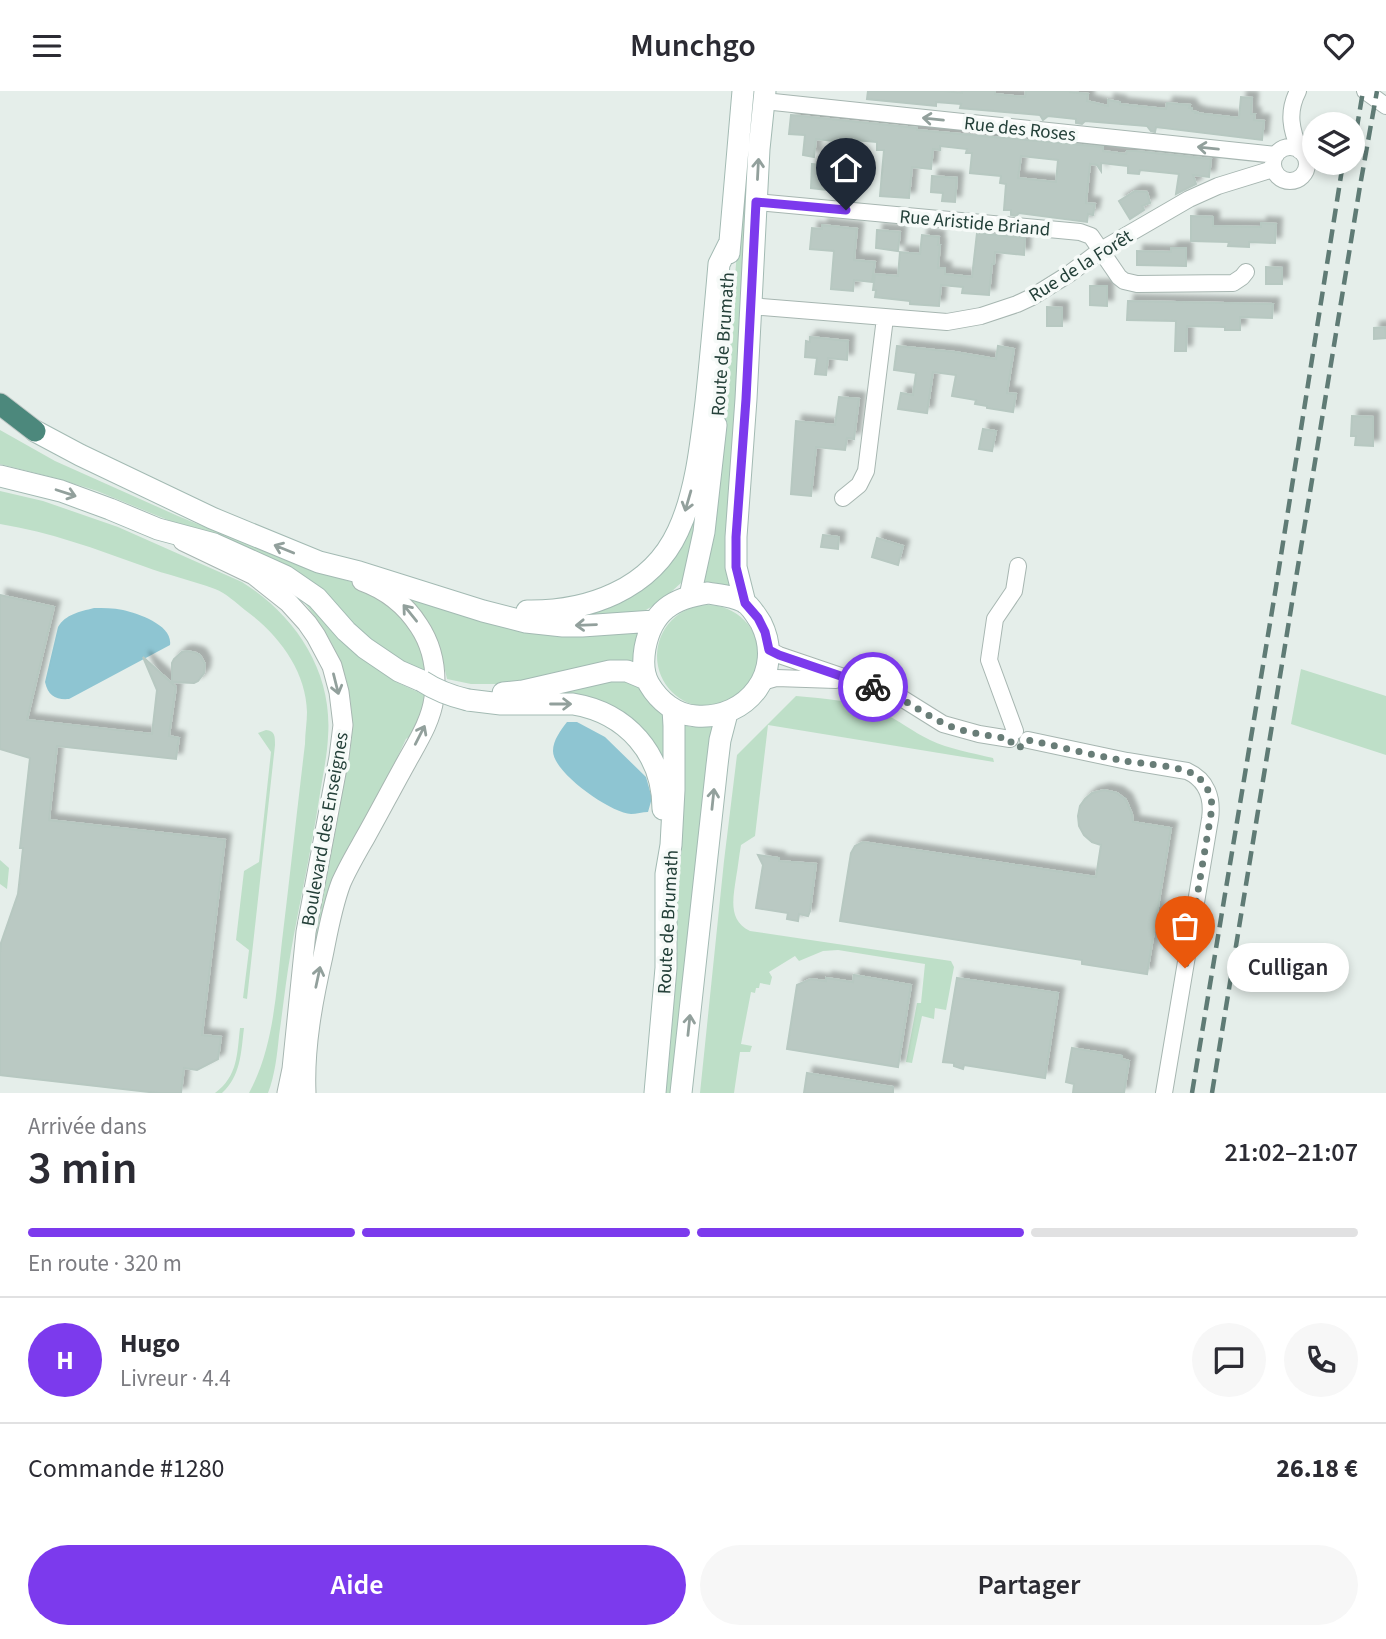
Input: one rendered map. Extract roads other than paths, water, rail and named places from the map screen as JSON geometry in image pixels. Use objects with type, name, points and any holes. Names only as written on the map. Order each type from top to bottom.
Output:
[{"type":"highway","points":[[0,404],[35,431]]},
{"type":"main road","name":"Route de Brumath","points":[[690,596],[701,554],[711,480],[743,91]]},
{"type":"main road","name":"Route de Brumath","points":[[745,603],[736,567],[736,537],[764,96]]},
{"type":"main road","points":[[396,583],[512,610],[545,611],[599,601],[645,575],[664,554],[678,532],[688,503],[703,429],[719,264],[730,242]]},
{"type":"main road","points":[[35,431],[212,518],[320,562],[526,622],[582,626],[654,621]]},
{"type":"main road","points":[[0,476],[35,483],[85,499],[158,529],[214,544],[285,576],[317,598],[346,631],[386,664],[453,697],[523,691],[619,670],[646,679]]},
{"type":"main road","points":[[708,593],[745,603],[758,618],[769,650],[762,682],[747,701],[727,713],[709,717],[690,716],[673,709],[656,696],[646,679],[643,659],[654,621],[665,609],[679,599],[708,593]]},
{"type":"main road","points":[[469,697],[501,704],[573,703],[608,715],[628,729],[643,745],[658,775],[662,790],[660,844],[666,874]]},
{"type":"main road","name":"Route de Brumath","points":[[656,1093],[666,968],[666,874],[671,845],[674,790],[673,709]]},
{"type":"main road","name":"Route de Brumath","points":[[681,1093],[720,740],[727,713]]},
{"type":"street","points":[[1284,156],[1284,115],[1290,91]]},
{"type":"street","points":[[1284,156],[1294,137],[1290,116],[1298,91]]},
{"type":"street","points":[[1365,91],[1386,106]]},
{"type":"street","name":"Rue des Roses","points":[[764,96],[1284,156]]},
{"type":"street","name":"Rue de la Forêt","points":[[750,306],[947,322],[981,316],[1032,297],[1101,250],[1189,199],[1284,156]]},
{"type":"street","name":"Rue Aristide Briand","points":[[756,202],[1080,232],[1091,236],[1101,250]]},
{"type":"street","points":[[1101,250],[1119,277],[1137,285],[1233,283],[1246,272]]},
{"type":"street","points":[[843,498],[859,485],[866,471],[885,318]]},
{"type":"street","name":"Boulevard des Enseignes","points":[[158,529],[254,575],[288,602],[320,643],[332,666],[339,692],[343,725],[340,757],[312,898],[287,1093]]},
{"type":"street","name":"Boulevard des Enseignes","points":[[306,1093],[312,1006],[330,920],[347,872],[426,725],[434,699],[435,675],[424,633],[401,603],[382,589],[320,562]]},
{"type":"street","points":[[1017,566],[1014,591],[995,619],[989,660],[1018,737]]},
{"type":"street","points":[[769,650],[903,699],[943,724],[979,734],[1018,737],[1187,771],[1195,775],[1207,789],[1212,808],[1164,1093]]},
{"type":"street","points":[[762,682],[776,678],[798,678],[862,684]]},
{"type":"street","points":[[273,1093],[289,1010],[302,964]]},
{"type":"water","points":[[94,608],[123,610],[154,621],[166,632],[170,645],[69,699],[56,698],[50,694],[45,682],[58,627],[69,616]]},
{"type":"water","points":[[567,722],[577,722],[605,737],[646,777],[652,798],[648,812],[631,814],[610,807],[584,790],[562,770],[553,747]]},
{"type":"railway","points":[[1360,112],[1363,91]]},
{"type":"railway","points":[[1212,1093],[1377,91]]},
{"type":"railway","points":[[1192,1093],[1341,175]]},
{"type":"place","name":"Culligan","points":[[1185,968]]}]
